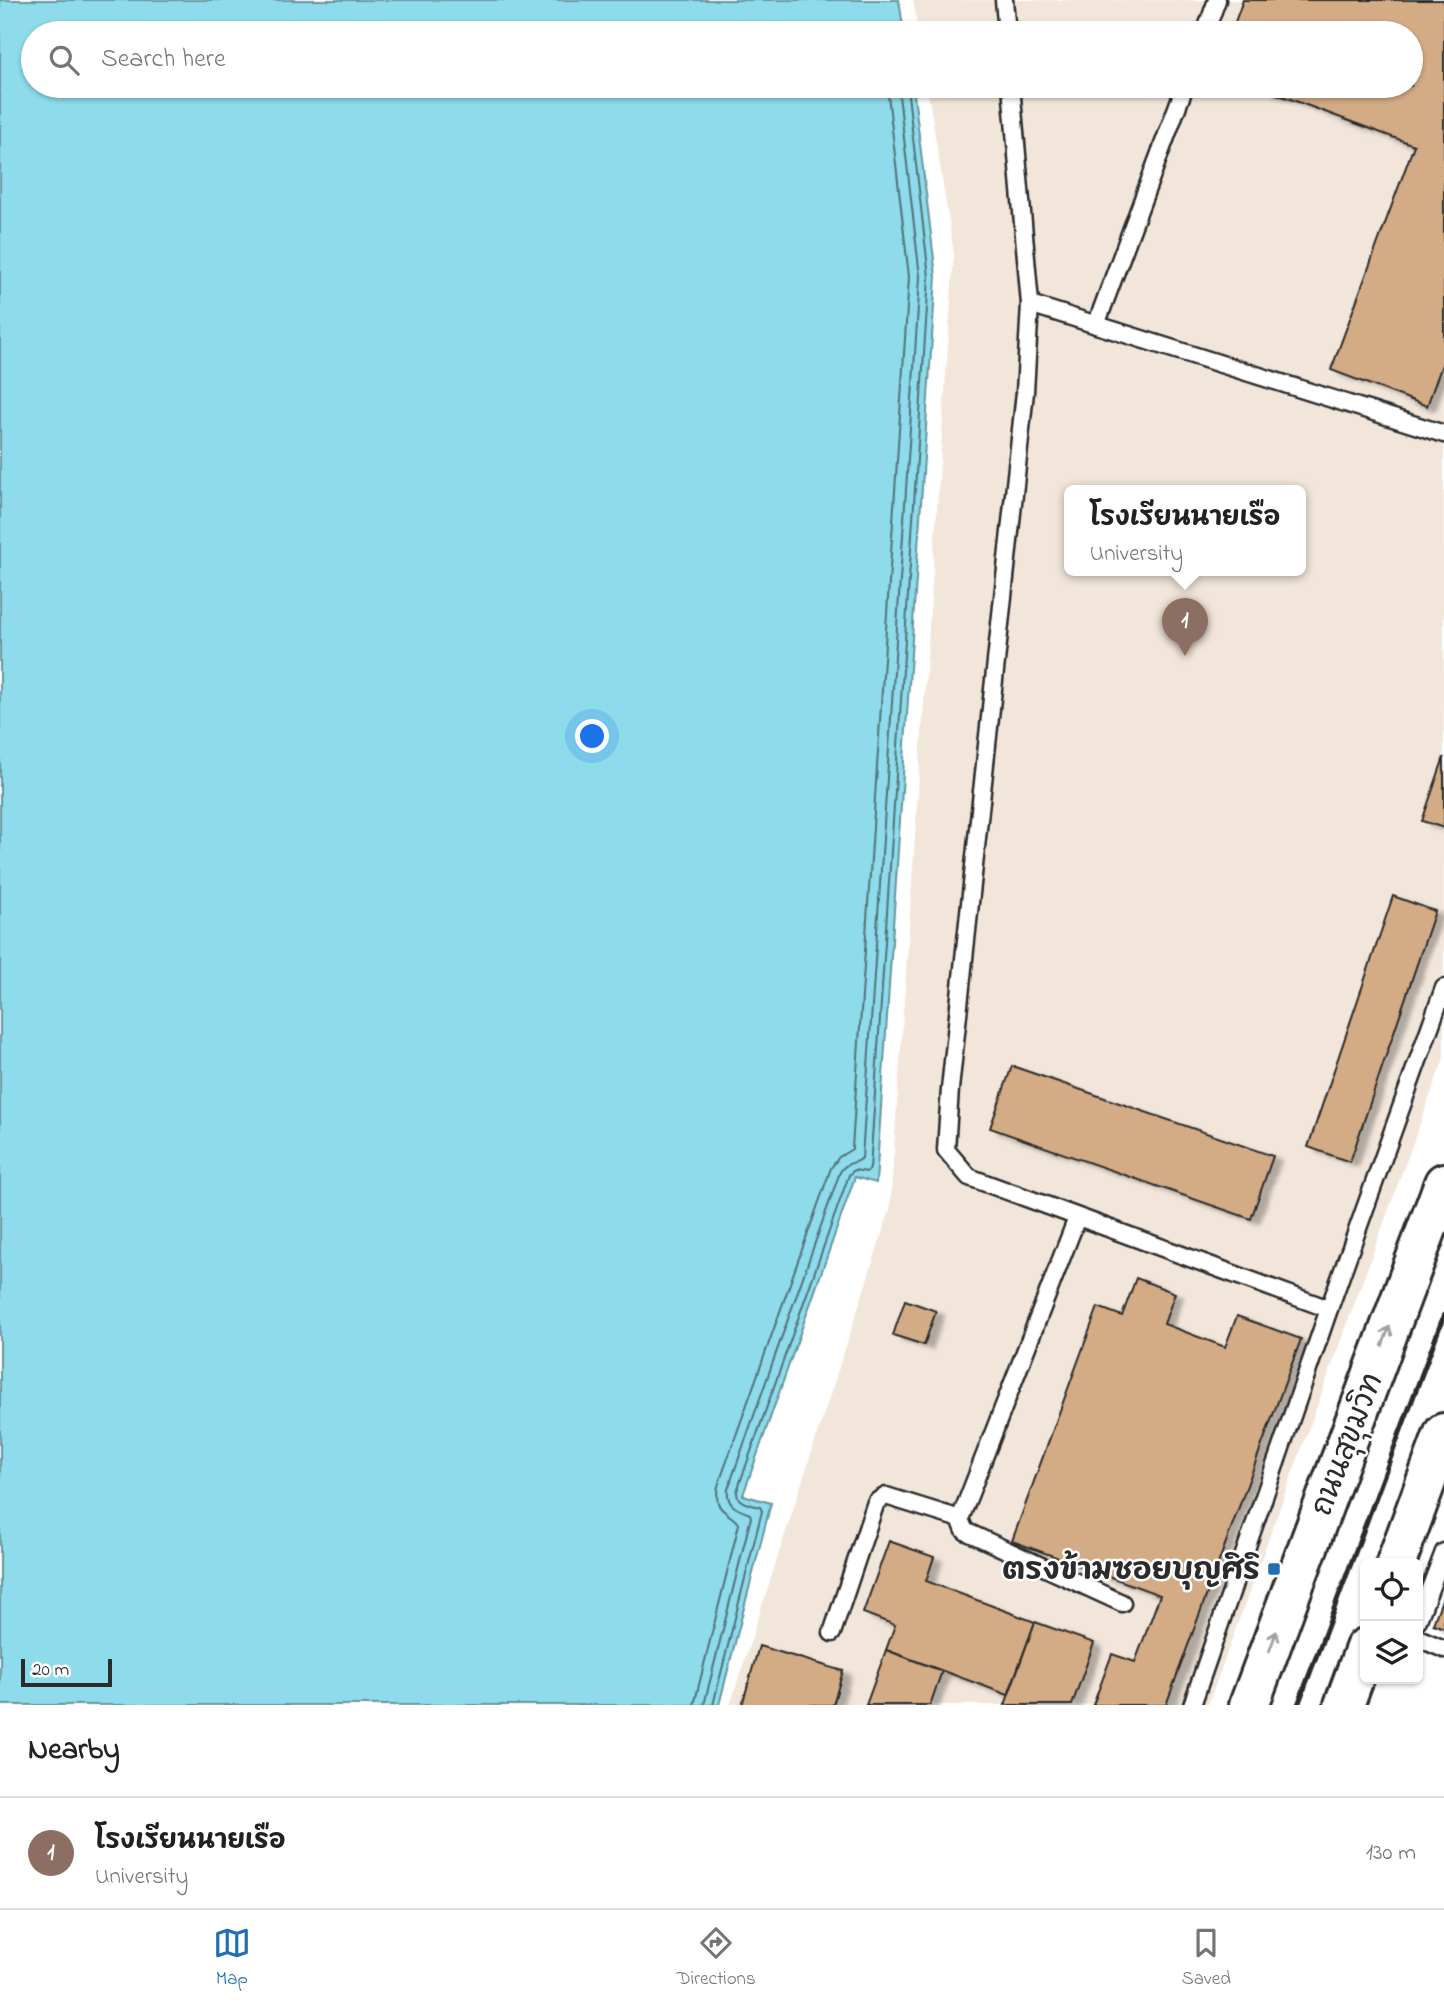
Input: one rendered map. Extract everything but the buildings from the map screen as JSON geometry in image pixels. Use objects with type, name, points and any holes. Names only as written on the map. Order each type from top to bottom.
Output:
[{"type":"highway","name":"ถนนสุขุมวิท","points":[[1249,1705],[1444,1183]]},
{"type":"highway","points":[[1398,1558],[1427,1498],[1444,1433]]},
{"type":"highway","points":[[1344,1705],[1360,1662]]},
{"type":"lane","points":[[1004,0],[1006,21]]},
{"type":"lane","points":[[1209,21],[1217,0]]},
{"type":"lane","points":[[1013,98],[1030,304],[1025,392],[950,1089],[946,1150],[969,1178],[1329,1309]]},
{"type":"lane","points":[[1096,324],[1181,98]]},
{"type":"lane","points":[[1030,304],[1444,434]]},
{"type":"lane","points":[[1192,1705],[1444,988]]},
{"type":"lane","points":[[1077,1218],[960,1519],[965,1531],[1122,1603]]},
{"type":"lane","points":[[832,1633],[876,1502],[886,1496],[960,1519]]},
{"type":"lane","points":[[1423,1607],[1444,1552]]},
{"type":"lane","points":[[1423,1640],[1444,1649]]},
{"type":"shaded area","points":[[913,0],[1444,0],[1444,1058],[1208,1705],[730,1705],[890,1209],[954,254],[929,98],[1423,98],[1423,21],[916,21]]},
{"type":"water","points":[[0,0],[899,0],[902,21],[21,21],[21,98],[914,98],[936,276],[876,1183],[855,1177],[743,1495],[771,1503],[719,1705],[0,1705]]},
{"type":"railway","points":[[1298,1705],[1444,1315]]},
{"type":"place","name":"โรงเรียนนายเรือ","points":[[1185,656]]},
{"type":"place","name":"ตรงข้ามซอยบุญศิริ","points":[[1274,1569]]}]
